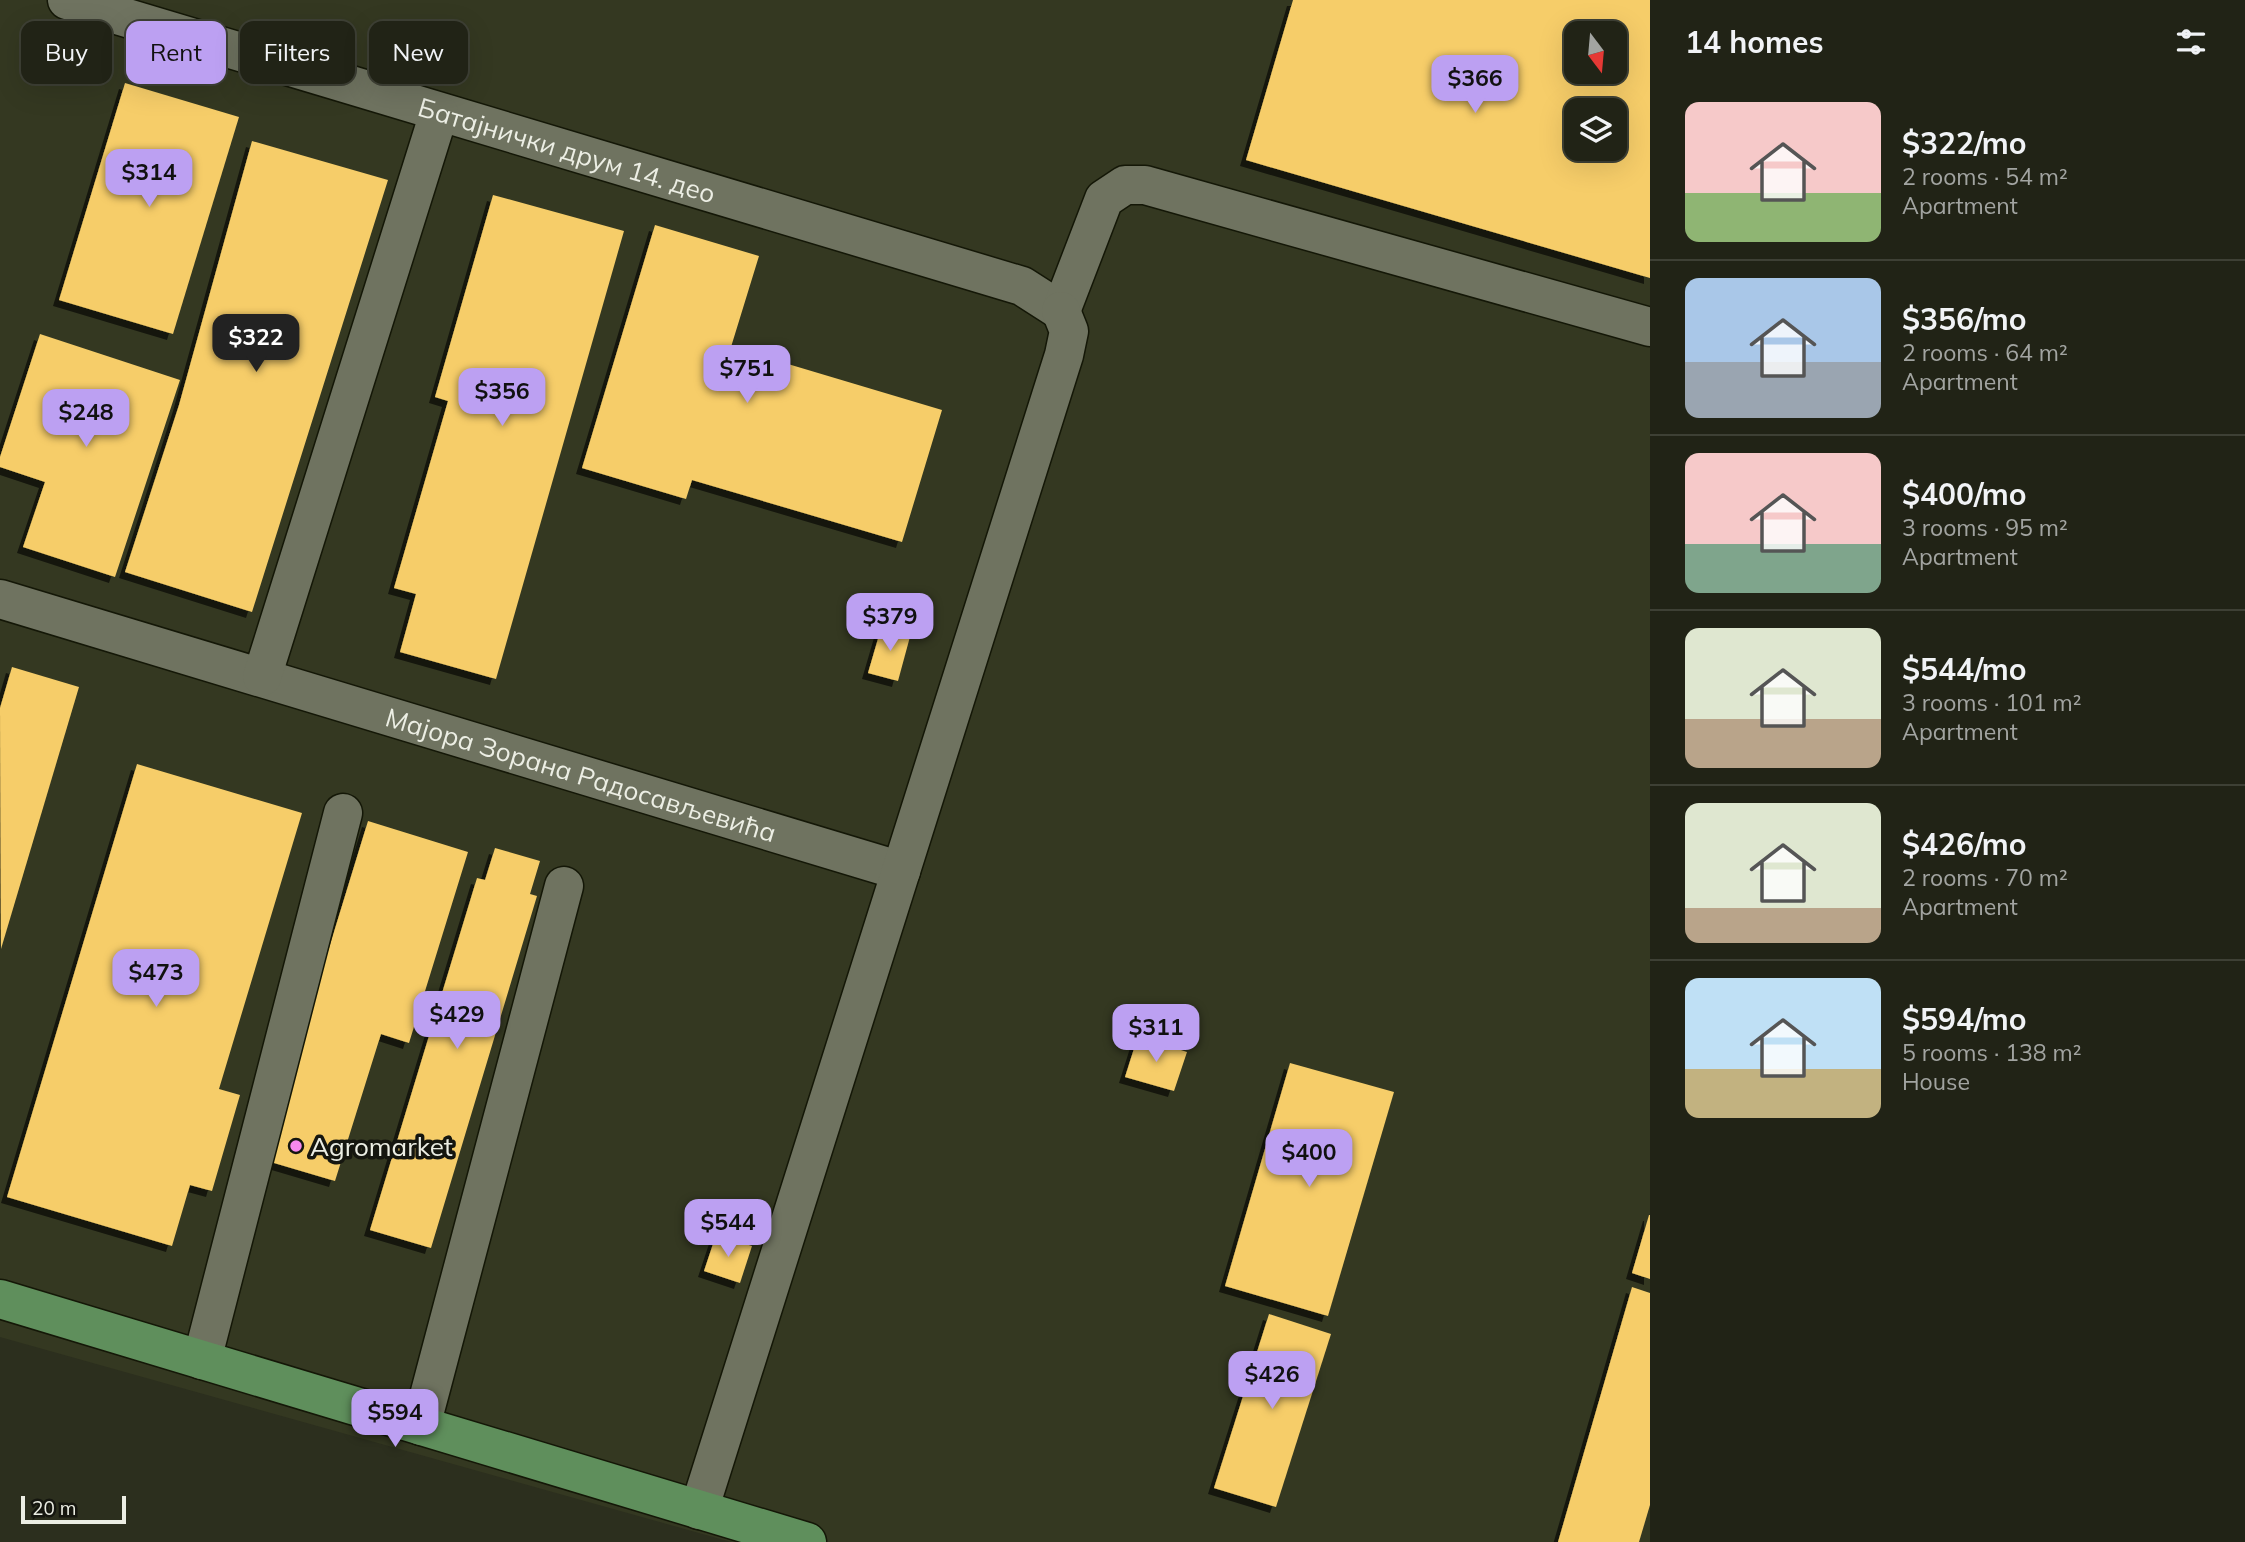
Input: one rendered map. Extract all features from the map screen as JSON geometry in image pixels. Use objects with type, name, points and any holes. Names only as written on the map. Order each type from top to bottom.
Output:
[{"type":"main road","points":[[0,1300],[807,1542]]},
{"type":"lane","name":"Батајнички друм 14. део","points":[[66,0],[1022,286],[1060,310]]},
{"type":"lane","points":[[262,677],[439,113]]},
{"type":"lane","points":[[699,1510],[1064,355],[1069,331],[1060,310],[1104,199],[1125,185],[1145,185],[1650,327]]},
{"type":"lane","name":"Мајора Зорана Радосављевића","points":[[0,599],[901,871]]},
{"type":"lane","points":[[202,1360],[343,813]]},
{"type":"lane","points":[[421,1426],[564,886]]},
{"type":"shaded area","points":[[0,0],[1650,0],[1650,1542],[731,1542],[0,1337]]},
{"type":"building","points":[[1293,0],[1650,0],[1650,278],[1246,160]]},
{"type":"building","points":[[125,83],[239,117],[173,334],[59,300]]},
{"type":"building","points":[[252,141],[388,180],[252,612],[125,572],[179,405]]},
{"type":"building","points":[[493,195],[624,231],[496,679],[400,652],[416,594],[394,588],[448,401],[435,397]]},
{"type":"building","points":[[655,225],[759,256],[731,347],[942,410],[902,542],[692,480],[686,499],[582,468]]},
{"type":"building","points":[[40,334],[180,380],[115,577],[23,547],[45,482],[0,467],[0,457]]},
{"type":"building","points":[[882,625],[911,633],[898,681],[868,673]]},
{"type":"building","points":[[12,667],[79,687],[1,949],[0,708]]},
{"type":"building","points":[[137,764],[302,813],[219,1089],[240,1095],[212,1191],[190,1185],[172,1246],[7,1197]]},
{"type":"building","points":[[368,821],[468,852],[409,1043],[381,1034],[335,1181],[264,1160]]},
{"type":"building","points":[[495,848],[540,861],[530,894],[537,896],[431,1248],[370,1230],[477,878],[485,880]]},
{"type":"building","points":[[1138,1036],[1187,1052],[1174,1091],[1125,1077]]},
{"type":"building","points":[[1290,1063],[1394,1092],[1328,1316],[1225,1286]]},
{"type":"building","points":[[1650,1215],[1650,1279],[1632,1273]]},
{"type":"building","points":[[716,1235],[752,1246],[740,1283],[704,1271]]},
{"type":"building","points":[[1632,1287],[1650,1293],[1650,1505],[1639,1542],[1558,1542]]},
{"type":"building","points":[[1269,1314],[1331,1334],[1276,1507],[1214,1488]]},
{"type":"place","name":"Agromarket","points":[[296,1146]]}]
